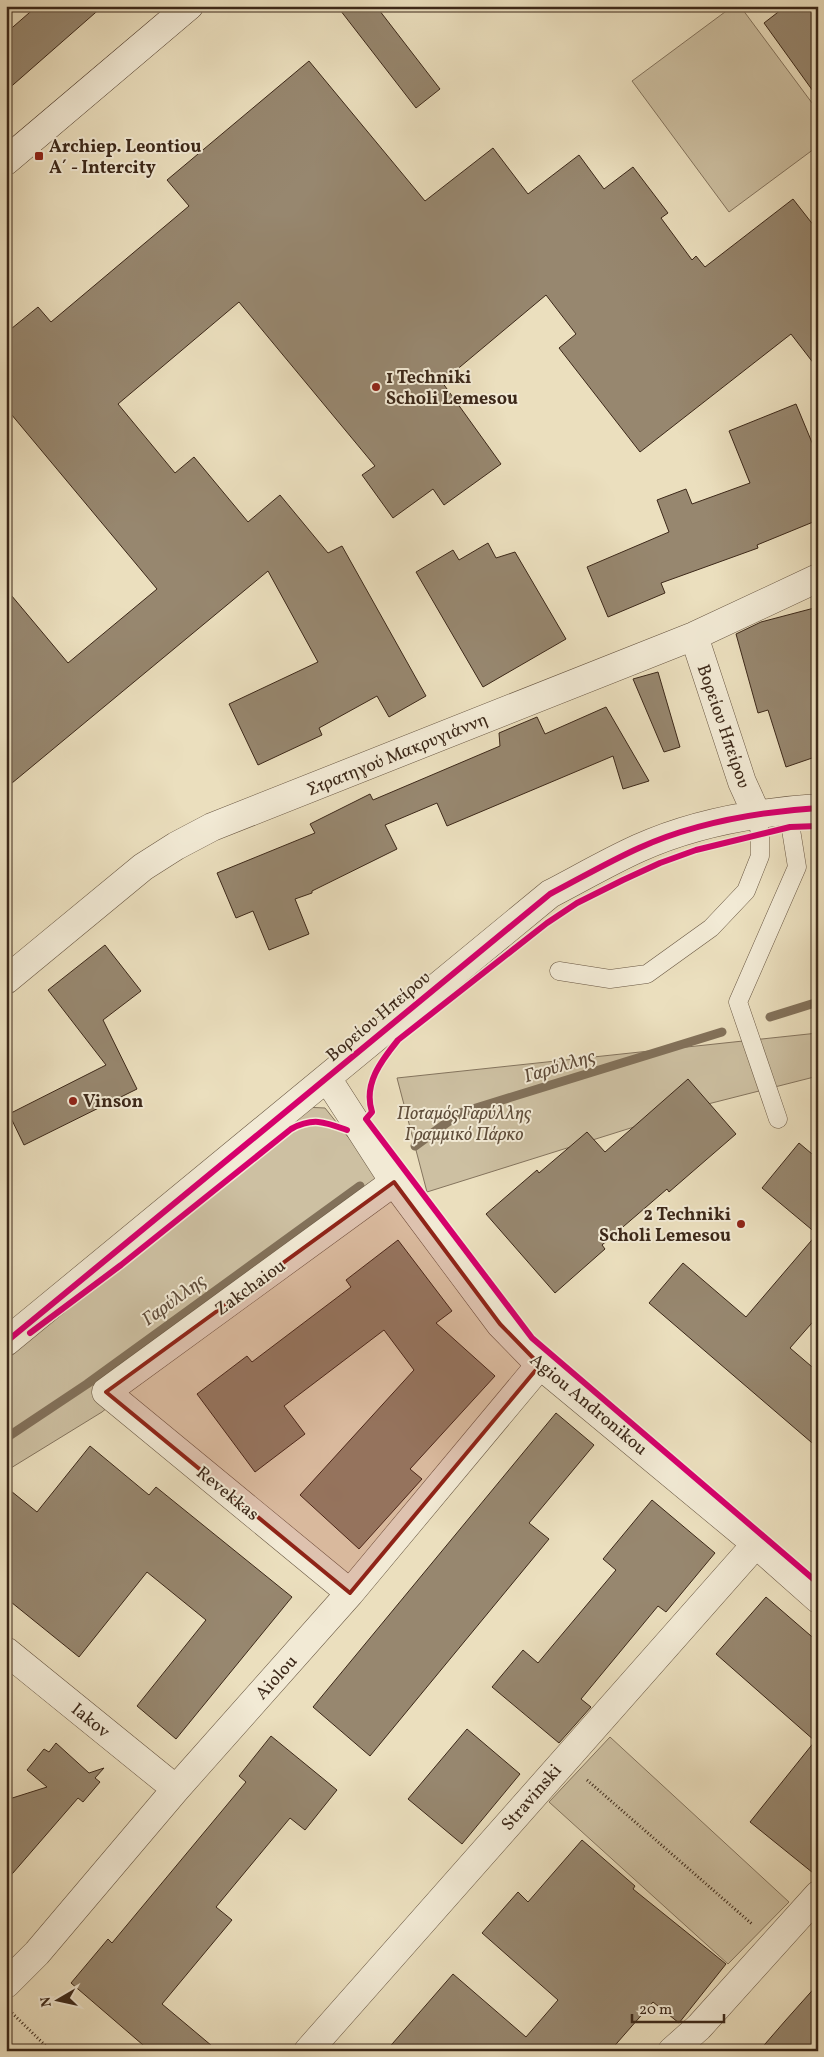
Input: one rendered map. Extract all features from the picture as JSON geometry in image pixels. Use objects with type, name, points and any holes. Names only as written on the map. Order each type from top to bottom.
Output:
[{"type":"street","points":[[6,162],[189,6]]},
{"type":"street","name":"Στρατηγού Μακρυγιάννη","points":[[6,980],[143,867],[190,838],[694,636],[818,578]]},
{"type":"street","name":"Βορείου Ηπείρου","points":[[694,636],[742,782],[757,815]]},
{"type":"street","name":"Βορείου Ηπείρου","points":[[6,1342],[550,894],[639,848],[696,827],[757,815],[818,808]]},
{"type":"street","name":"Agiou Andronikou","points":[[327,1078],[394,1182],[500,1324],[540,1365],[756,1544],[818,1599]]},
{"type":"street","name":"Zakchaiou","points":[[106,1392],[394,1182]]},
{"type":"street","name":"Aiolou","points":[[6,1984],[36,1953],[176,1789],[350,1593],[540,1365]]},
{"type":"street","name":"Revekkas","points":[[106,1392],[350,1593]]},
{"type":"street","name":"Stravinski","points":[[308,2051],[756,1544]]},
{"type":"street","name":"Iakov","points":[[6,1651],[176,1789]]},
{"type":"street","points":[[672,2051],[699,2027],[818,1895]]},
{"type":"lane","points":[[778,1119],[738,1002],[797,868],[788,811]]},
{"type":"lane","points":[[559,971],[610,979],[647,974],[711,928],[746,891],[760,856],[760,835],[757,815]]},
{"type":"path","points":[[564,1760],[774,1943]]},
{"type":"path","points":[[6,2008],[51,2051]]},
{"type":"highlighted area","points":[[394,1182],[500,1324],[540,1365],[350,1593],[106,1392]]},
{"type":"green space","points":[[733,6],[740,6],[818,111],[818,146],[729,212],[632,81]]},
{"type":"green space","name":"Ποταμός Γαρύλλης Γραμμικό Πάρκο","points":[[818,1033],[818,1076],[704,1105],[427,1192],[397,1078]]},
{"type":"green space","name":"Ποταμός Γαρύλλης Γραμμικό Πάρκο","points":[[279,1106],[325,1108],[384,1182],[102,1412],[6,1471],[6,1334]]},
{"type":"green space","points":[[610,1737],[789,1902],[728,1964],[549,1802]]},
{"type":"building","points":[[37,6],[103,6],[6,91],[6,33]]},
{"type":"building","points":[[337,6],[376,6],[440,89],[416,108]]},
{"type":"building","points":[[786,6],[809,6],[818,18],[818,98],[764,23]]},
{"type":"building","points":[[309,61],[425,201],[493,148],[528,194],[579,155],[604,189],[633,167],[668,213],[661,218],[692,260],[696,256],[705,267],[793,199],[818,231],[818,369],[791,334],[640,452],[559,348],[576,334],[546,295],[442,382],[501,464],[444,505],[433,489],[393,518],[362,475],[375,466],[239,302],[118,404],[175,473],[194,457],[248,522],[280,495],[328,553],[342,546],[426,696],[389,717],[377,696],[319,728],[322,735],[258,765],[229,704],[318,662],[268,571],[6,788],[6,589],[68,663],[157,589],[6,408],[6,333],[38,307],[51,322],[189,206],[167,180]]},
{"type":"building","points":[[796,404],[818,457],[818,520],[757,545],[758,548],[661,583],[665,593],[608,617],[587,567],[669,532],[657,500],[686,489],[692,504],[750,483],[729,431]]},
{"type":"building","points":[[488,543],[496,558],[515,552],[566,639],[483,687],[416,572],[453,550],[459,560]]},
{"type":"building","points":[[818,607],[818,756],[786,767],[768,710],[758,713],[736,634],[761,622]]},
{"type":"building","points":[[658,672],[680,747],[664,752],[633,679]]},
{"type":"building","points":[[606,707],[649,781],[623,789],[613,756],[447,826],[437,803],[385,825],[397,849],[312,891],[312,893],[295,899],[309,934],[269,950],[253,911],[236,918],[217,873],[315,833],[310,824],[370,794],[373,800],[500,746],[499,733],[537,717],[545,734]]},
{"type":"building","points":[[105,945],[141,991],[103,1020],[137,1089],[24,1145],[9,1114],[106,1065],[48,990]]},
{"type":"building","points":[[688,1079],[736,1134],[669,1192],[667,1189],[602,1245],[605,1249],[555,1293],[486,1214],[537,1170],[539,1173],[587,1132],[605,1152]]},
{"type":"building","points":[[799,1143],[818,1159],[818,1316],[790,1348],[818,1372],[818,1448],[649,1303],[683,1263],[746,1317],[817,1234],[762,1188]]},
{"type":"building","points":[[398,1240],[452,1311],[436,1323],[495,1376],[410,1469],[422,1479],[359,1549],[300,1495],[414,1370],[384,1330],[284,1406],[305,1434],[255,1472],[197,1394],[247,1356],[252,1362],[351,1287],[346,1280]]},
{"type":"building","points":[[556,1413],[594,1445],[529,1523],[549,1539],[370,1756],[313,1707]]},
{"type":"building","points":[[90,1446],[149,1495],[156,1487],[292,1597],[176,1739],[137,1706],[206,1620],[147,1572],[79,1657],[6,1598],[6,1487],[37,1512]]},
{"type":"building","points":[[652,1500],[715,1553],[666,1612],[658,1606],[581,1699],[591,1707],[559,1743],[492,1687],[523,1650],[538,1663],[616,1570],[603,1559]]},
{"type":"building","points":[[766,1597],[818,1642],[818,1877],[750,1822],[815,1741],[716,1654]]},
{"type":"building","points":[[467,1729],[520,1774],[462,1844],[408,1799]]},
{"type":"building","points":[[271,1736],[337,1790],[305,1830],[290,1818],[216,1907],[232,1920],[162,2004],[218,2051],[150,2051],[71,1983],[108,1939],[112,1943],[246,1782],[239,1776]]},
{"type":"building","points":[[56,1743],[89,1773],[104,1768],[95,1778],[100,1782],[83,1802],[78,1798],[6,1881],[6,1800],[47,1787],[27,1770],[44,1749],[49,1752]]},
{"type":"building","points":[[582,1840],[635,1886],[633,1889],[726,1964],[679,2023],[653,2002],[610,2051],[386,2051],[453,1974],[526,2037],[558,2000],[482,1933],[518,1892],[528,1902]]},
{"type":"building","points":[[818,1984],[818,2051],[759,2051],[785,2021]]},
{"type":"waterway","name":"Γαρύλλης","points":[[770,1017],[818,1002]]},
{"type":"waterway","name":"Γαρύλλης","points":[[415,1146],[460,1113],[722,1032]]},
{"type":"waterway","name":"Γαρύλλης","points":[[6,1438],[87,1384],[360,1186]]},
{"type":"cycle path","points":[[6,1342],[550,894],[627,853],[660,839],[726,820],[772,812],[818,808]]},
{"type":"cycle path","points":[[818,826],[790,827],[696,850],[660,863],[577,903],[547,923],[398,1040],[375,1073],[370,1092],[372,1112],[366,1119],[532,1338],[818,1583]]},
{"type":"cycle path","points":[[30,1333],[121,1265],[291,1129],[306,1123],[319,1122],[347,1130]]},
{"type":"place","name":"Archiep. Leontiou A´ - Intercity","points":[[39,156]]},
{"type":"place","name":"1 Techniki Scholi Lemesou","points":[[376,387]]},
{"type":"place","name":"Vinson","points":[[73,1101]]},
{"type":"place","name":"2 Techniki Scholi Lemesou","points":[[741,1224]]}]
